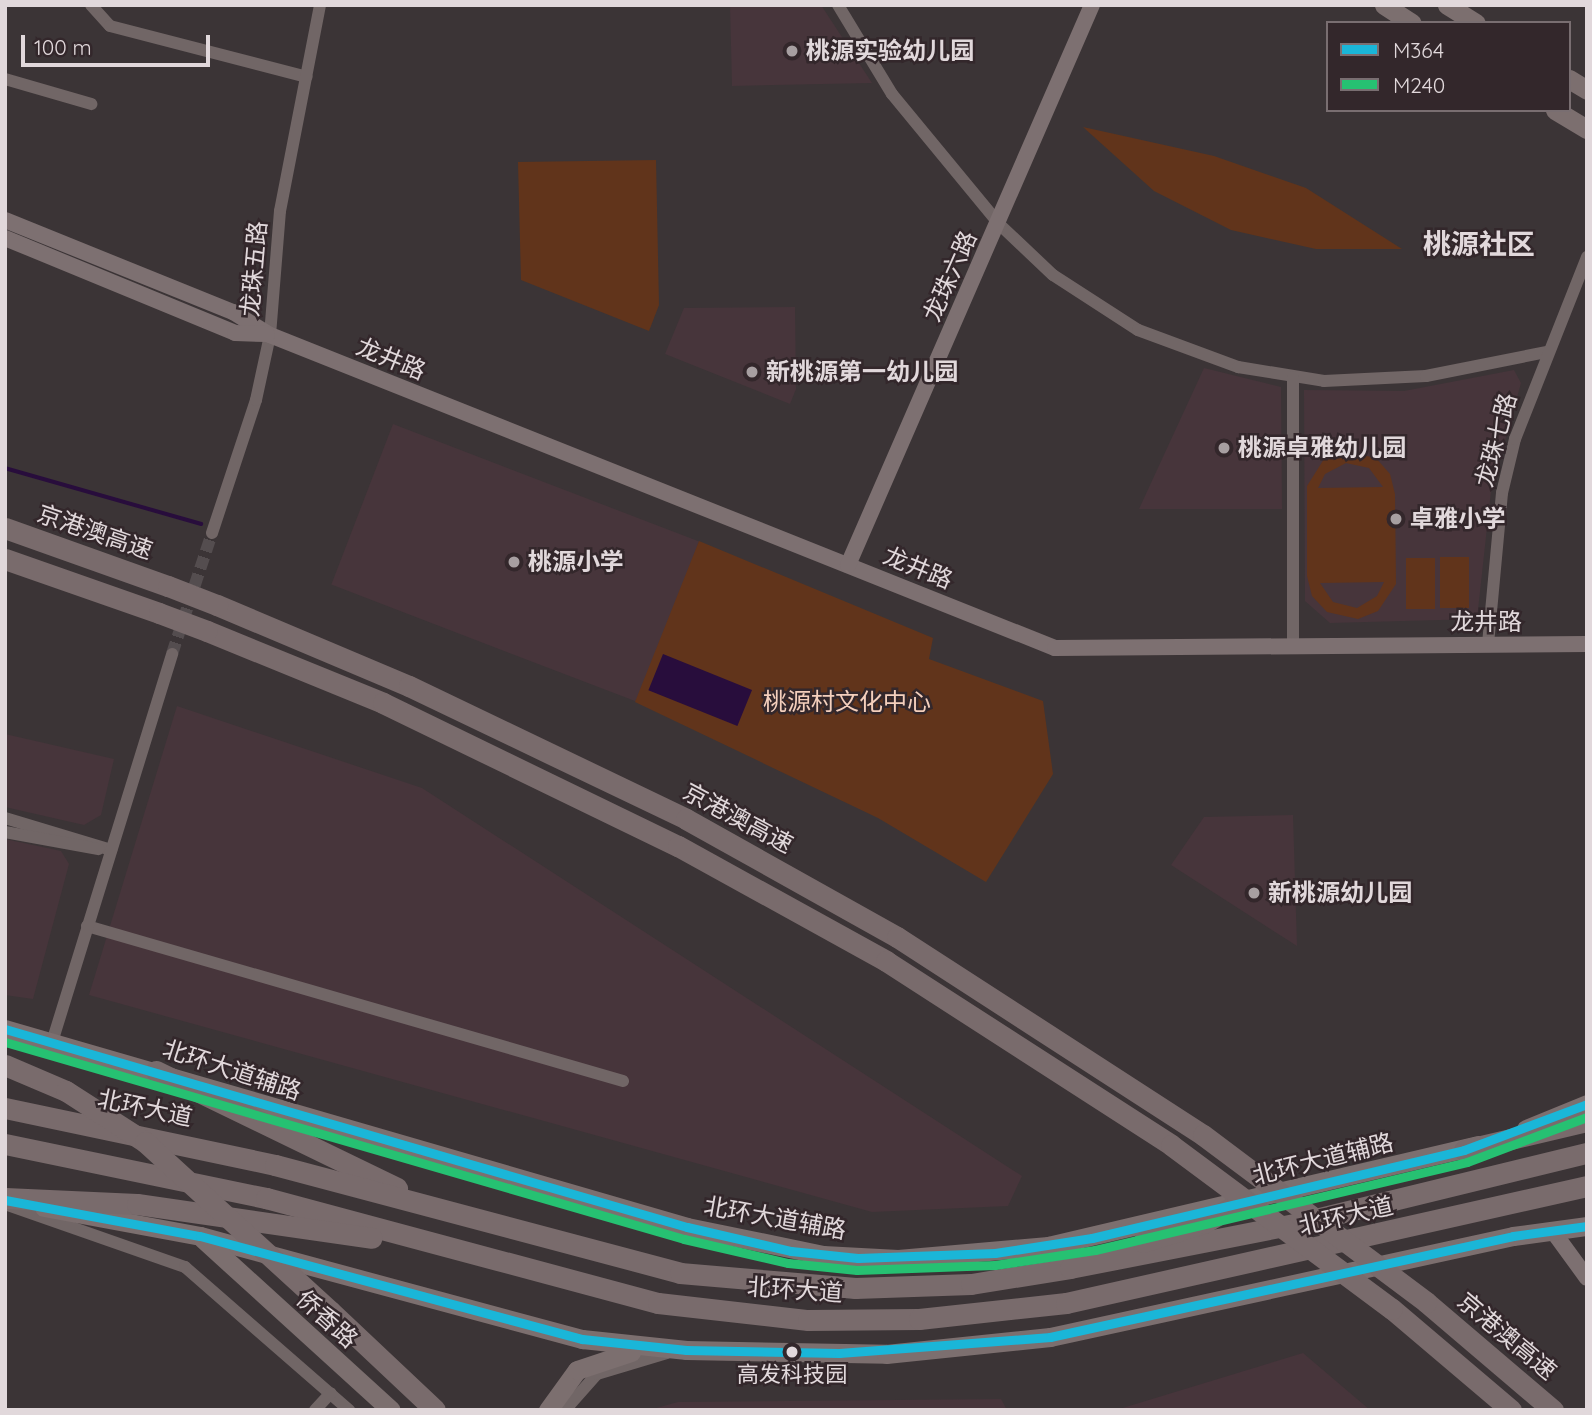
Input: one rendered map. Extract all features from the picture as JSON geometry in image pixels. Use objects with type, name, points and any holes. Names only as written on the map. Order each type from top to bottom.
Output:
[{"type":"highway","name":"京港澳高速","points":[[5,528],[217,605],[409,685],[698,826],[979,987],[1203,1135],[1426,1302],[1553,1410]]},
{"type":"highway","points":[[5,559],[159,612],[446,732],[690,852],[897,967],[1171,1145],[1392,1309],[1511,1410]]},
{"type":"highway","points":[[5,1065],[66,1091],[145,1142],[435,1410]]},
{"type":"highway","points":[[156,1071],[437,1207]]},
{"type":"highway","name":"北环大道","points":[[5,1108],[156,1136],[437,1207],[614,1258],[764,1284],[971,1284],[1070,1268],[1298,1223],[1587,1153]]},
{"type":"highway","points":[[1464,1150],[1587,1121]]},
{"type":"highway","name":"北环大道","points":[[5,1144],[205,1183],[658,1303],[808,1320],[919,1319],[1138,1290],[1585,1187]]},
{"type":"highway","points":[[5,1201],[137,1203],[442,1247]]},
{"type":"highway","points":[[1070,1268],[1204,1223],[1235,1205]]},
{"type":"main road","points":[[1384,5],[1409,21]]},
{"type":"main road","points":[[1447,5],[1473,21]]},
{"type":"main road","points":[[1571,80],[1587,90]]},
{"type":"main road","points":[[1558,112],[1587,129]]},
{"type":"main road","name":"北环大道辅路","points":[[5,1028],[53,1038],[156,1071],[687,1227],[823,1255],[995,1253],[1235,1205],[1464,1150],[1587,1104]]},
{"type":"main road","points":[[5,1201],[200,1236],[539,1330],[686,1350],[886,1354],[1006,1344],[1552,1230],[1587,1226]]},
{"type":"main road","name":"侨香路","points":[[200,1236],[391,1410]]},
{"type":"main road","points":[[548,1410],[565,1382],[592,1361],[686,1350]]},
{"type":"street","points":[[92,5],[110,26],[307,77]]},
{"type":"street","name":"龙珠五路","points":[[212,533],[256,400],[270,335],[281,211],[320,5]]},
{"type":"street","points":[[838,5],[892,94],[999,224],[1054,275],[1138,330],[1208,359],[1293,377],[1401,380],[1546,352]]},
{"type":"street","name":"龙珠六路","points":[[848,565],[999,224],[1092,5]]},
{"type":"street","points":[[5,79],[91,104]]},
{"type":"street","name":"龙井路","points":[[5,220],[233,312],[270,335],[1055,648],[1587,644]]},
{"type":"street","name":"龙井路","points":[[5,238],[235,333],[270,335]]},
{"type":"street","name":"龙珠七路","points":[[1488,644],[1502,493],[1546,352],[1587,257]]},
{"type":"street","points":[[1293,377],[1293,647]]},
{"type":"street","points":[[53,1038],[172,654]]},
{"type":"street","points":[[5,818],[111,850]]},
{"type":"street","points":[[5,832],[111,850]]},
{"type":"street","points":[[88,926],[623,1081]]},
{"type":"street","points":[[5,1201],[185,1267],[349,1410]]},
{"type":"street","points":[[1552,1230],[1587,1278]]},
{"type":"street","points":[[565,1410],[584,1384],[614,1366],[686,1350]]},
{"type":"street","points":[[315,1410],[331,1393]]},
{"type":"shaded area","name":"桃源实验幼儿园","points":[[730,5],[821,5],[872,83],[732,86]]},
{"type":"shaded area","name":"新桃源第一幼儿园","points":[[795,307],[796,389],[790,404],[665,354],[684,308]]},
{"type":"shaded area","name":"桃源卓雅幼儿园","points":[[1204,368],[1281,387],[1282,509],[1139,509]]},
{"type":"shaded area","name":"卓雅小学","points":[[1514,370],[1521,383],[1491,491],[1477,619],[1330,623],[1305,601],[1304,390],[1404,391]]},
{"type":"shaded area","name":"桃源小学","points":[[393,424],[699,542],[638,702],[331,585]]},
{"type":"shaded area","points":[[663,654],[752,690],[737,726],[648,690]]},
{"type":"shaded area","points":[[177,706],[422,788],[1022,1176],[1008,1206],[872,1212],[89,995]]},
{"type":"shaded area","points":[[5,734],[114,759],[101,815],[84,825],[5,807]]},
{"type":"shaded area","name":"新桃源幼儿园","points":[[1293,815],[1297,946],[1171,865],[1204,817]]},
{"type":"shaded area","points":[[5,839],[61,851],[69,864],[33,999],[5,995]]},
{"type":"shaded area","points":[[1303,1353],[1370,1410],[1116,1410]]},
{"type":"shaded area","points":[[1001,1399],[1007,1410],[649,1410],[678,1402]]},
{"type":"green space","points":[[1083,127],[1214,156],[1306,188],[1402,249],[1316,249],[1231,230],[1154,191]]},
{"type":"green space","points":[[656,160],[659,305],[649,331],[521,280],[518,162]]},
{"type":"green space","points":[[1344,451],[1376,458],[1390,474],[1395,494],[1396,584],[1378,611],[1358,619],[1327,612],[1312,596],[1307,576],[1307,486],[1324,459]],"holes":[[[1346,463],[1369,468],[1383,487],[1318,488],[1325,474]],[[1384,582],[1377,596],[1357,608],[1333,602],[1320,583]]]},
{"type":"green space","name":"桃源村文化中心","points":[[699,541],[933,638],[929,659],[1043,701],[1053,774],[986,882],[878,818],[635,702]]},
{"type":"green space","points":[[1440,557],[1469,557],[1469,608],[1440,608]]},
{"type":"green space","points":[[1406,558],[1435,558],[1435,609],[1406,609]]},
{"type":"waterway","points":[[5,468],[201,524]]},
{"type":"tunnel","points":[[172,654],[212,533]]},
{"type":"transit line","name":"M364","points":[[5,1029],[687,1227],[791,1251],[858,1258],[995,1253],[1092,1238],[1464,1150],[1587,1104]]},
{"type":"transit line","name":"M240","points":[[5,1042],[684,1239],[788,1263],[857,1270],[995,1265],[1095,1250],[1467,1162],[1587,1117]]},
{"type":"transit line","name":"M364","points":[[5,1200],[200,1236],[582,1339],[686,1350],[839,1353],[1050,1337],[1513,1236],[1587,1226]]},
{"type":"place","name":"桃源实验幼儿园","points":[[792,51]]},
{"type":"place","name":"新桃源第一幼儿园","points":[[752,372]]},
{"type":"place","name":"桃源卓雅幼儿园","points":[[1224,448]]},
{"type":"place","name":"卓雅小学","points":[[1396,519]]},
{"type":"place","name":"桃源小学","points":[[514,562]]},
{"type":"place","name":"新桃源幼儿园","points":[[1254,893]]},
{"type":"place","name":"高发科技园","points":[[792,1352]]},
{"type":"district","name":"桃源社区","points":[[1479,244]]}]
